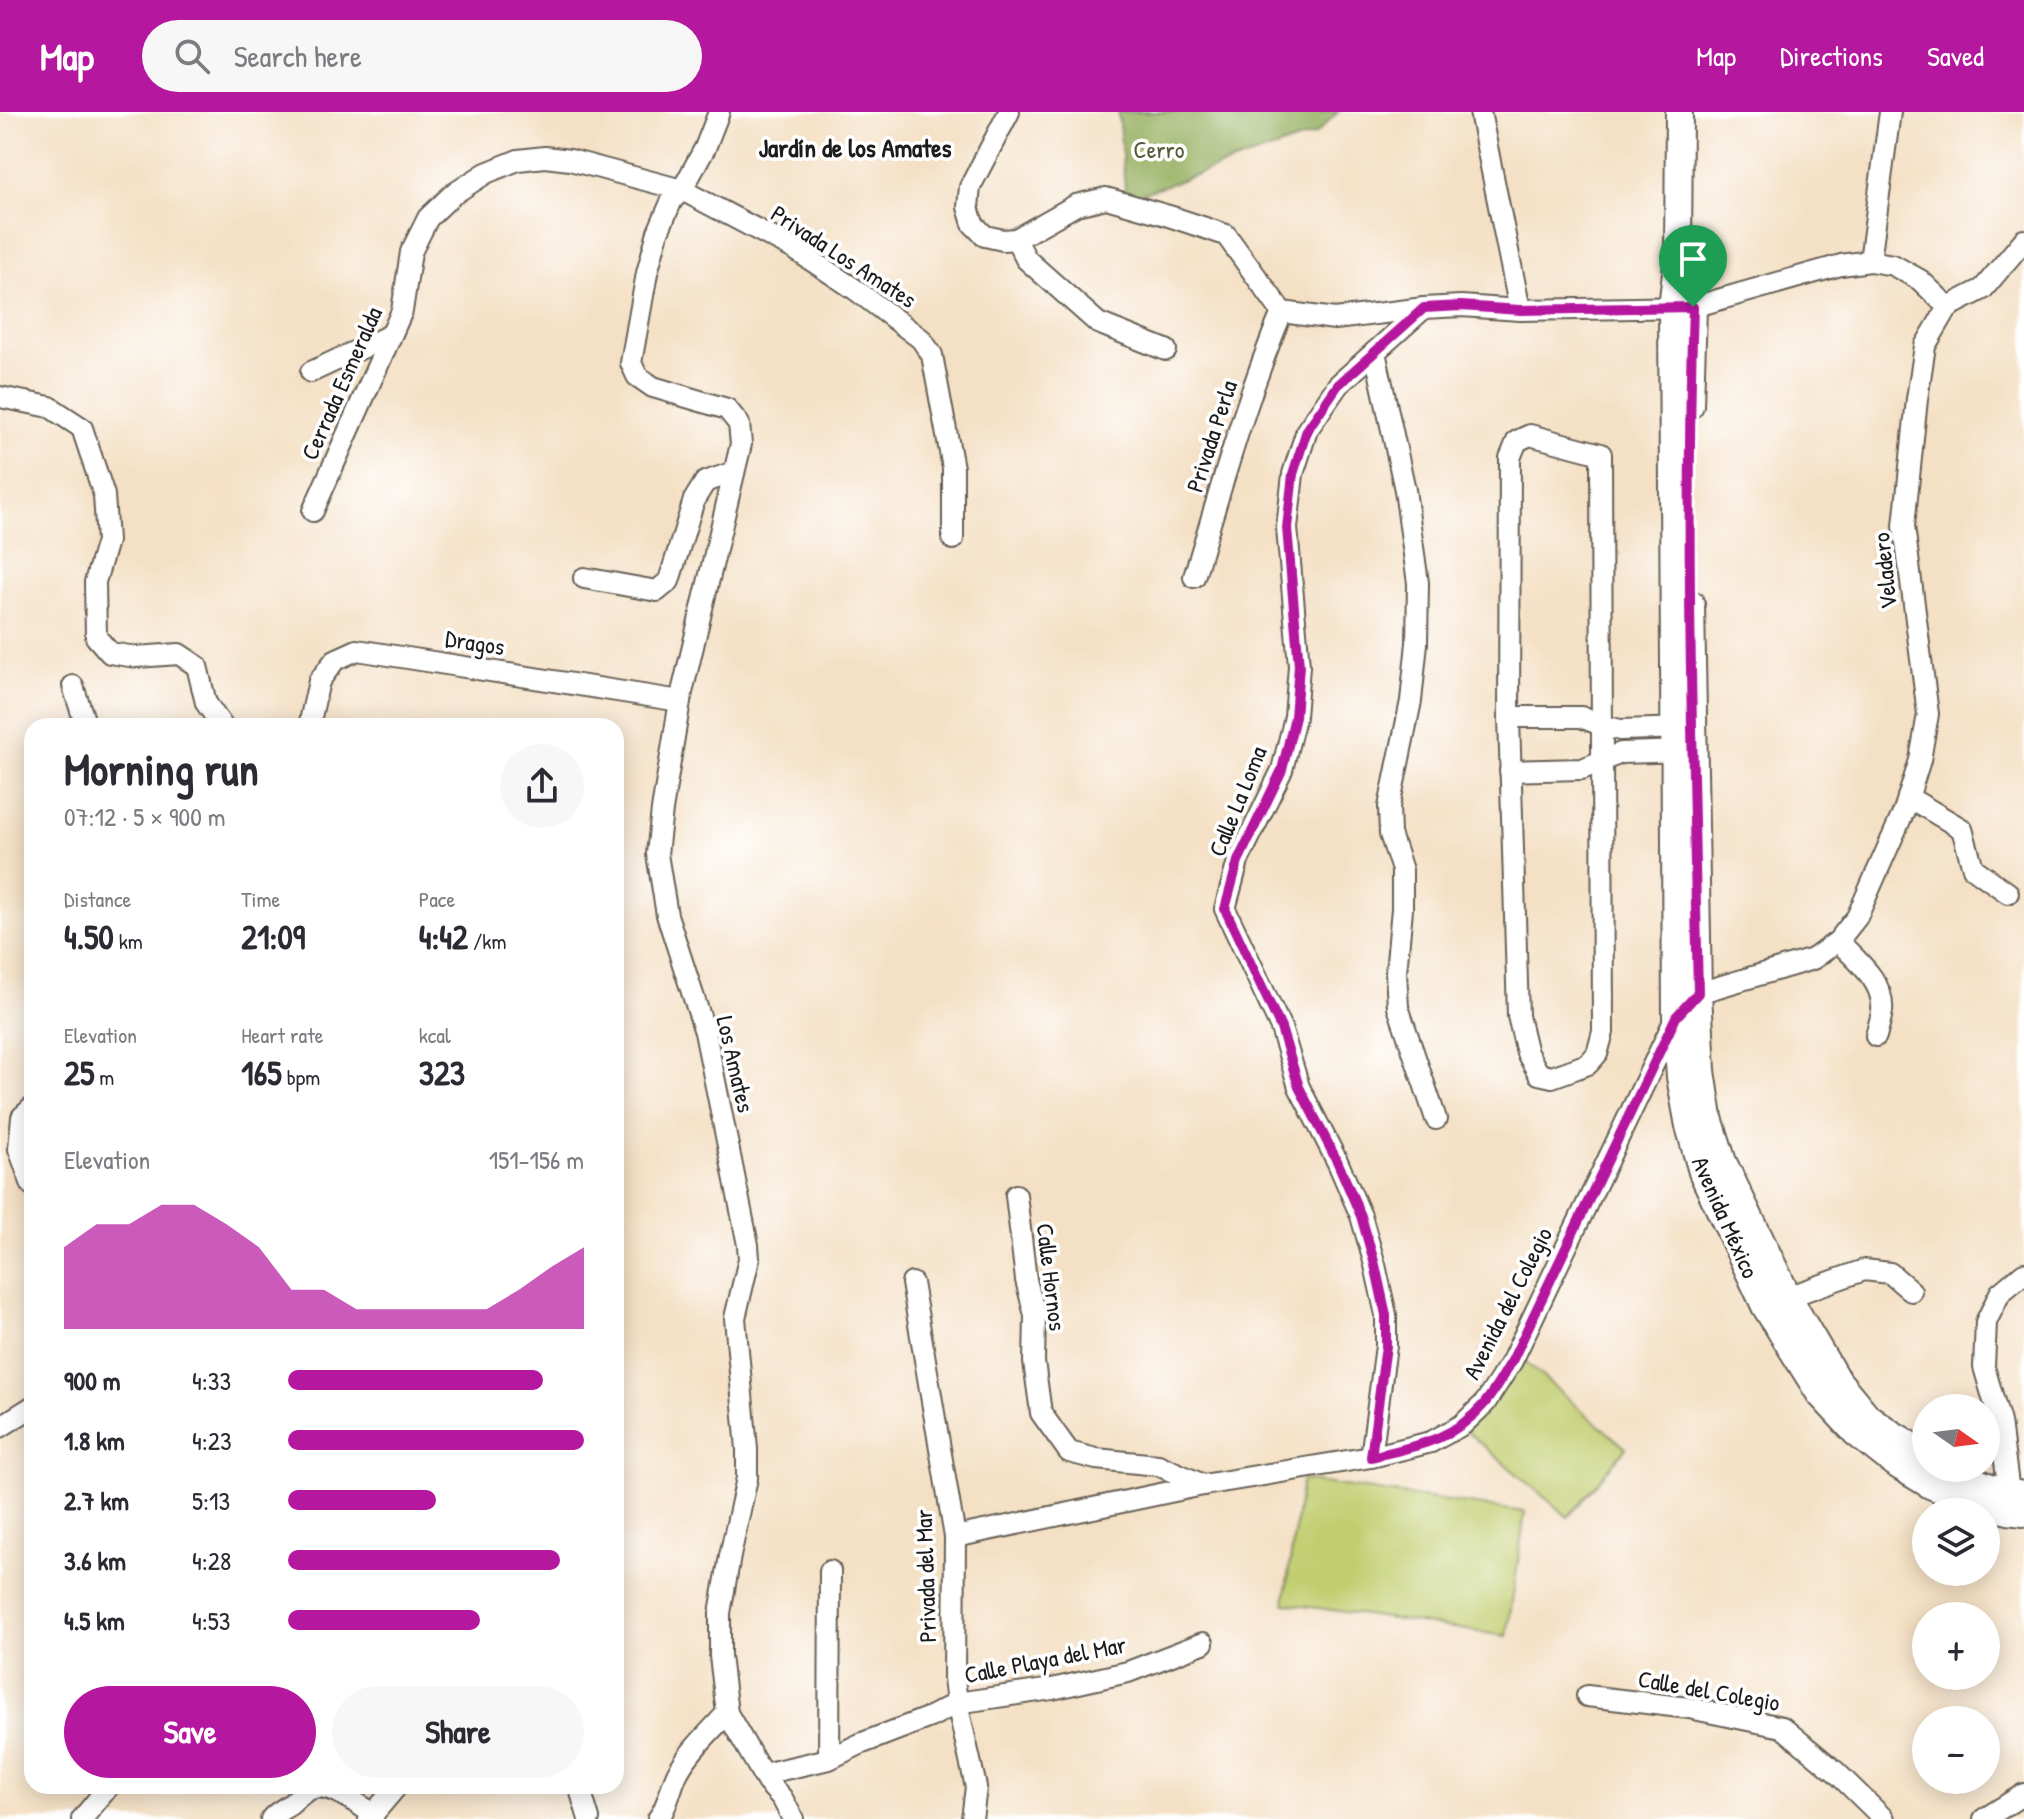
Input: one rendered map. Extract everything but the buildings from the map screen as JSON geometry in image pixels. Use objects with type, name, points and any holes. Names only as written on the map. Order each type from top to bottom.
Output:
[{"type":"main road","name":"Avenida México","points":[[1679,112],[1678,255],[1690,399],[1676,1017],[1682,1090],[1689,1126],[1702,1172],[1765,1306],[1820,1394],[1856,1433],[1894,1463],[1930,1485],[1966,1500],[2016,1503]]},
{"type":"main road","name":"Avenida México","points":[[1683,740],[1702,1071],[1709,1118],[1723,1162],[1788,1297],[1835,1377],[1868,1417],[1912,1446]]},
{"type":"main road","points":[[1975,1482],[2016,1503]]},
{"type":"street","points":[[682,190],[705,148],[719,112]]},
{"type":"street","points":[[1009,112],[970,187],[968,207],[973,224],[985,236],[1016,239],[1076,205],[1106,198],[1226,235],[1282,312],[1335,319],[1461,306],[1520,310],[1682,307],[1841,265],[1870,261],[1893,265],[1920,280],[1948,307],[1983,289],[2024,240]]},
{"type":"street","points":[[1480,112],[1520,310]]},
{"type":"street","points":[[1870,261],[1890,112]]},
{"type":"street","name":"Cerrada Esmeralda","points":[[313,511],[402,311],[411,252],[428,218],[452,195],[486,173],[518,160],[545,157],[570,160],[682,190]]},
{"type":"street","name":"Los Amates","points":[[682,190],[672,200],[663,221],[647,273],[631,363],[637,376],[653,387],[727,409],[739,424],[741,444],[680,701],[657,854],[667,915],[705,1032],[748,1245],[749,1259],[735,1318],[747,1478],[720,1613],[720,1656],[727,1713],[767,1782],[782,1798],[793,1819]]},
{"type":"street","name":"Privada Los Amates","points":[[682,190],[794,249],[921,339],[932,355],[953,468],[953,539]]},
{"type":"street","points":[[1016,239],[1026,259],[1098,323],[1166,350]]},
{"type":"street","name":"Veladero","points":[[1698,993],[1813,959],[1838,941],[1857,917],[1904,811],[1920,760],[1928,714],[1904,526],[1925,346],[1948,307]]},
{"type":"street","name":"Calle La Loma","points":[[1371,1457],[1386,1346],[1386,1315],[1375,1265],[1361,1216],[1299,1087],[1281,1028],[1225,909],[1238,861],[1282,770],[1295,717],[1299,666],[1287,528],[1293,474],[1307,430],[1338,385],[1424,308]]},
{"type":"street","name":"Privada Perla","points":[[1194,577],[1236,436],[1282,312]]},
{"type":"street","points":[[311,372],[390,335]]},
{"type":"street","points":[[1375,352],[1405,490],[1418,583],[1417,643],[1411,701],[1389,807],[1390,834],[1402,870],[1396,972],[1398,1007],[1436,1119]]},
{"type":"street","points":[[0,397],[50,407],[82,428],[104,495],[107,541],[95,582],[96,637],[110,653],[136,657],[179,654],[197,666],[206,703],[216,718]]},
{"type":"street","points":[[1530,435],[1601,454],[1603,1032],[1597,1054],[1588,1064],[1552,1077],[1539,1074],[1527,1053],[1518,1016],[1509,717],[1510,458],[1517,441],[1530,435]]},
{"type":"street","points":[[584,578],[657,591],[669,581],[694,500],[705,482],[734,472]]},
{"type":"street","name":"Dragos","points":[[311,718],[319,681],[335,660],[357,650],[680,701]]},
{"type":"street","points":[[73,686],[83,718]]},
{"type":"street","points":[[1509,717],[1581,717],[1620,730],[1683,740]]},
{"type":"street","points":[[1510,771],[1582,769],[1621,753],[1683,740]]},
{"type":"street","points":[[1908,797],[1962,829],[1973,868],[2008,893]]},
{"type":"street","points":[[1838,941],[1871,976],[1881,994],[1882,1010],[1876,1036]]},
{"type":"street","name":"Avenida del Colegio","points":[[955,1537],[1203,1485],[1371,1457],[1431,1442],[1462,1425],[1485,1403],[1512,1361],[1676,1017],[1698,993]]},
{"type":"street","points":[[24,1115],[19,1149],[24,1163]]},
{"type":"street","name":"Calle Hornos","points":[[1016,1195],[1026,1280],[1035,1315],[1034,1362],[1041,1413],[1069,1452],[1096,1459],[1158,1465],[1203,1485]]},
{"type":"street","points":[[1788,1297],[1864,1270],[1890,1273],[1911,1291]]},
{"type":"street","points":[[2016,1503],[2000,1422],[1984,1367],[1986,1322],[2000,1293],[2024,1273]]},
{"type":"street","name":"Privada del Mar","points":[[912,1283],[955,1537],[954,1678],[976,1787],[972,1819]]},
{"type":"street","points":[[0,1427],[24,1412]]},
{"type":"street","points":[[829,1759],[830,1571]]},
{"type":"street","name":"Calle Playa del Mar","points":[[763,1774],[829,1759],[957,1703],[1052,1689],[1128,1672],[1203,1643]]},
{"type":"street","name":"Calle del Colegio","points":[[1587,1696],[1689,1708],[1782,1727],[1836,1772],[1884,1819]]},
{"type":"street","points":[[658,1819],[664,1812],[677,1774],[727,1713]]},
{"type":"street","points":[[82,1819],[102,1794]]},
{"type":"street","points":[[271,1819],[301,1794]]},
{"type":"street","points":[[338,1794],[372,1816],[390,1794]]},
{"type":"street","points":[[581,1794],[589,1819]]},
{"type":"street","points":[[1984,1819],[2024,1794]]},
{"type":"green space","name":"Cerro","points":[[1118,112],[1338,112],[1316,134],[1126,199]]},
{"type":"green space","points":[[1524,1361],[1626,1448],[1568,1517],[1466,1431]]},
{"type":"green space","points":[[1302,1480],[1525,1512],[1507,1636],[1284,1603]]},
{"type":"district","name":"Jardín de los Amates","points":[[855,147]]},
{"type":"route","points":[[1461,306],[1591,310],[1693,307],[1690,509],[1698,993],[1676,1017],[1512,1361],[1485,1403],[1462,1425],[1431,1442],[1371,1457],[1386,1346],[1386,1315],[1375,1265],[1361,1216],[1299,1087],[1281,1028],[1225,909],[1238,861],[1282,770],[1295,717],[1299,666],[1287,528],[1293,474],[1307,430],[1338,385],[1424,308],[1461,306]]}]
